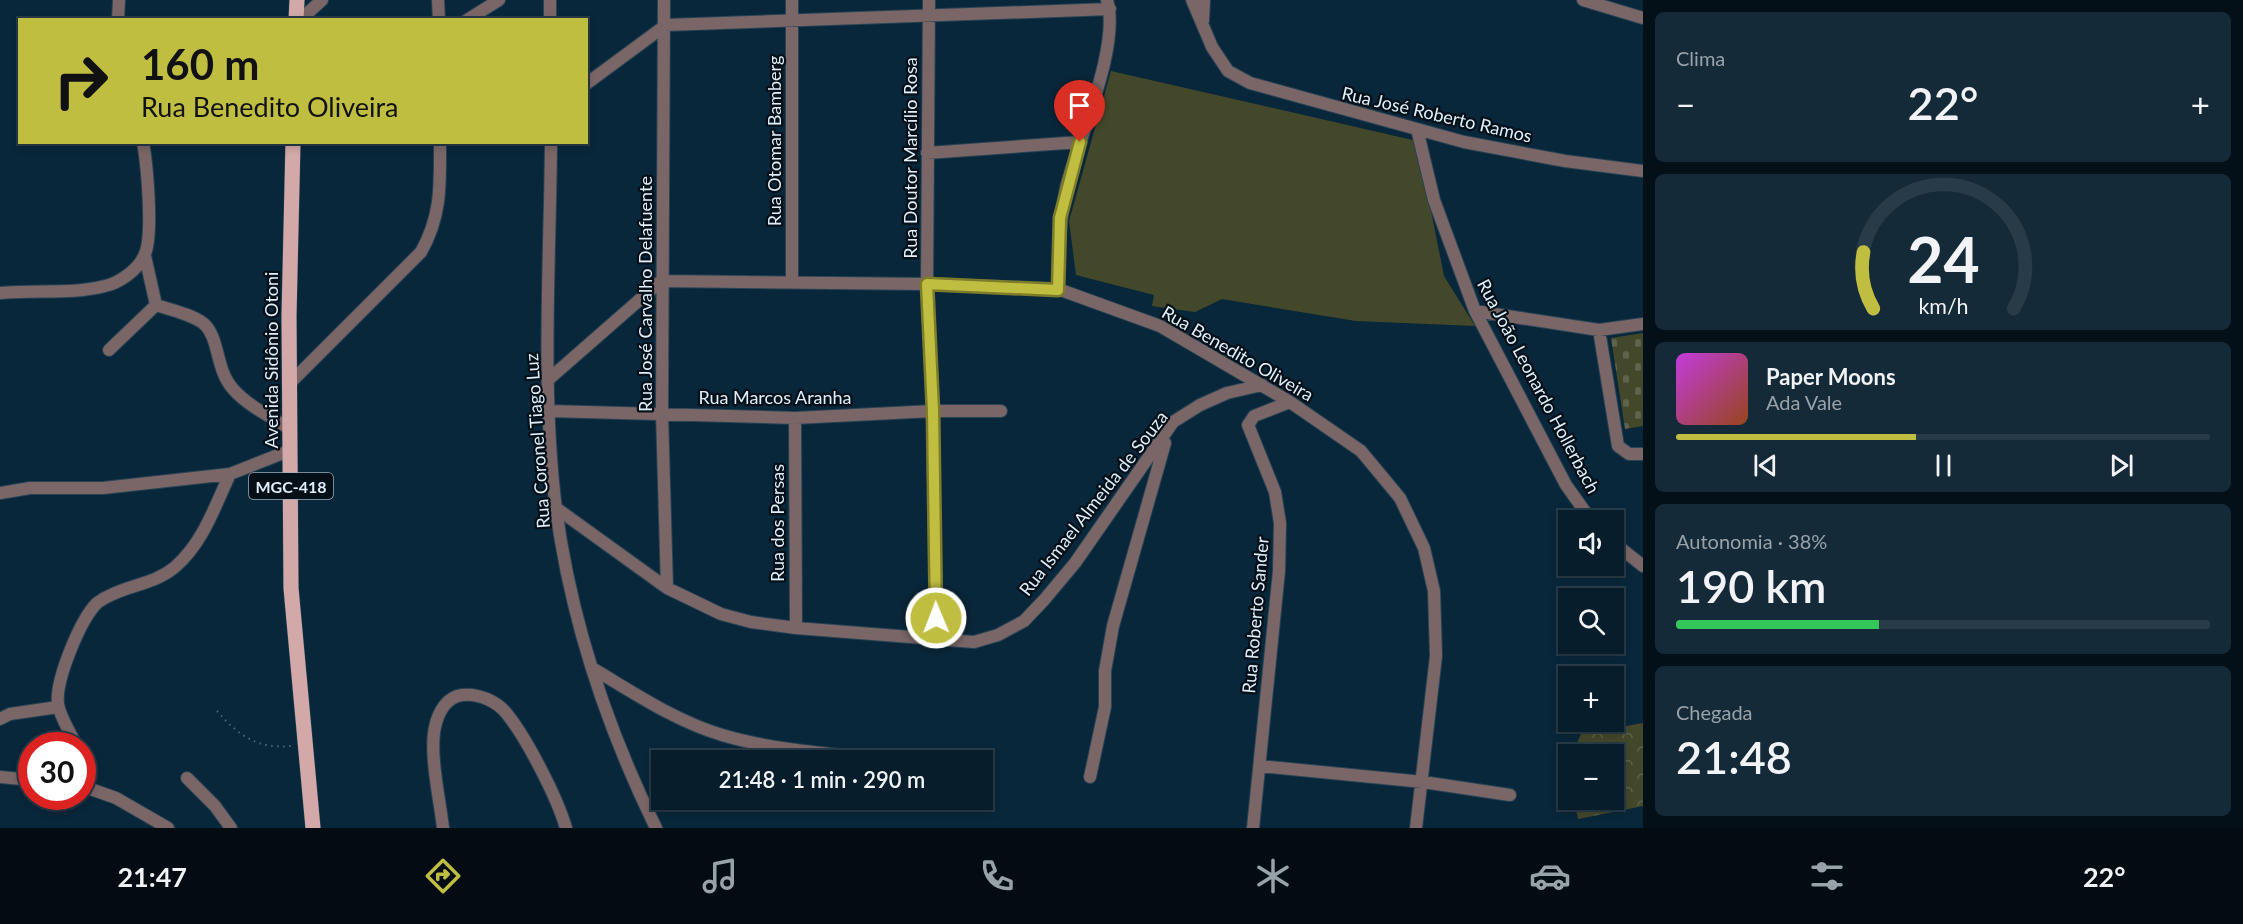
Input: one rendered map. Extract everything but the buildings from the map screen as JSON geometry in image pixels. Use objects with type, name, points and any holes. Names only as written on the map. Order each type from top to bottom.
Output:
[{"type":"main road","points":[[297,0],[298,18]]},
{"type":"main road","name":"Avenida Sidônio Otoni","points":[[293,144],[289,384],[291,588],[313,828]]},
{"type":"street","points":[[118,18],[119,0]]},
{"type":"street","points":[[300,18],[322,0]]},
{"type":"street","points":[[438,0],[439,18]]},
{"type":"street","points":[[469,18],[499,0]]},
{"type":"street","points":[[549,0],[550,18]]},
{"type":"street","name":"Rua José Carvalho Delafuente","points":[[664,0],[666,25],[661,281],[667,588]]},
{"type":"street","name":"Rua Otomar Bamberg","points":[[792,0],[792,282]]},
{"type":"street","name":"Rua Doutor Marcílio Rosa","points":[[929,0],[927,284],[933,411],[936,641]]},
{"type":"street","points":[[1192,0],[1203,22]]},
{"type":"street","points":[[1203,22],[1204,0]]},
{"type":"street","points":[[1583,0],[1643,18]]},
{"type":"street","points":[[588,83],[666,25],[1108,4],[1107,45],[1060,218],[1058,290]]},
{"type":"street","name":"Rua José Roberto Ramos","points":[[1203,22],[1212,47],[1228,71],[1250,83],[1504,151],[1643,171]]},
{"type":"street","name":"Rua João Leonardo Hollerbach","points":[[1417,129],[1440,219],[1475,311],[1566,485],[1584,510]]},
{"type":"street","points":[[927,153],[1080,142]]},
{"type":"street","points":[[143,144],[147,165],[149,213],[145,256],[156,305]]},
{"type":"street","points":[[289,384],[421,252],[432,231],[438,209],[440,144]]},
{"type":"street","name":"Rua Coronel Tiago Luz","points":[[551,144],[549,379],[556,508],[570,589],[592,668],[629,772],[656,828]]},
{"type":"street","points":[[0,293],[69,291],[107,286],[129,274],[145,256]]},
{"type":"street","points":[[549,379],[661,281]]},
{"type":"street","name":"Rua Benedito Oliveira","points":[[661,281],[927,284],[1058,290],[1160,326],[1290,402],[1361,451],[1400,498],[1424,548],[1434,591],[1436,656],[1416,828]]},
{"type":"street","points":[[109,350],[156,305]]},
{"type":"street","points":[[156,305],[202,322],[213,337],[222,373],[233,389],[250,404],[290,429]]},
{"type":"street","points":[[1475,311],[1599,330],[1643,324]]},
{"type":"street","points":[[1599,330],[1618,446],[1629,454],[1643,454]]},
{"type":"street","name":"Rua Ismael Almeida de Souza","points":[[556,508],[667,588],[721,614],[751,622],[796,628],[936,641],[974,642],[998,635],[1023,621],[1075,563],[1173,422],[1200,405],[1227,393],[1262,385]]},
{"type":"street","name":"Rua Roberto Sander","points":[[1253,828],[1279,571],[1280,523],[1275,492],[1248,425],[1254,416],[1290,402]]},
{"type":"street","name":"Rua Marcos Aranha","points":[[550,411],[795,418],[933,411],[1001,411]]},
{"type":"street","name":"Rua dos Persas","points":[[795,418],[796,628]]},
{"type":"street","points":[[1090,777],[1105,707],[1106,671],[1113,626],[1156,470],[1173,422]]},
{"type":"street","points":[[0,493],[30,488],[103,488],[230,474],[291,450]]},
{"type":"street","points":[[70,732],[58,707],[59,682],[87,618],[98,603],[114,593],[155,581],[193,549],[230,474]]},
{"type":"street","points":[[1624,551],[1643,566]]},
{"type":"street","points":[[592,668],[687,722],[723,735],[771,746],[805,750]]},
{"type":"street","points":[[443,828],[434,730],[441,708],[456,695],[472,694],[490,700],[506,712],[552,794],[566,828]]},
{"type":"street","points":[[0,719],[10,714],[58,707]]},
{"type":"street","points":[[1260,766],[1423,782],[1510,795]]},
{"type":"street","points":[[0,777],[18,779]]},
{"type":"street","points":[[187,778],[215,806],[231,828]]},
{"type":"street","points":[[96,791],[116,798],[168,828]]},
{"type":"path","points":[[217,711],[233,729],[250,740],[272,747],[305,745]]},
{"type":"green space","points":[[1111,71],[1417,141],[1444,276],[1475,326],[1356,321],[1222,299],[1195,312],[1152,306],[1154,295],[1076,275],[1069,221]]},
{"type":"green space","points":[[1643,333],[1643,426],[1625,429],[1611,338]]},
{"type":"green space","points":[[1643,723],[1643,806],[1624,810],[1624,744],[1576,744],[1581,734],[1624,732],[1624,726]]},
{"type":"green space","points":[[1576,810],[1623,810],[1578,819]]},
{"type":"route","points":[[936,618],[933,411],[927,284],[1058,290],[1060,218],[1080,142]]}]
